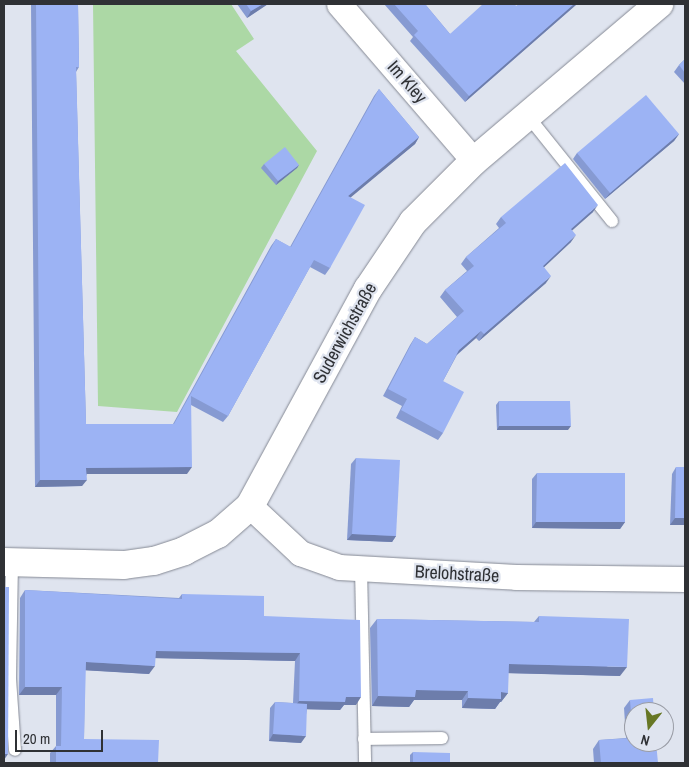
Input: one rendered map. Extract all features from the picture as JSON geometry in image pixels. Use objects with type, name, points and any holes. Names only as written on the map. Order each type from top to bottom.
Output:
[{"type":"main road","name":"Suderwichstraße","points":[[8,562],[124,565],[154,561],[184,551],[218,534],[250,506],[368,289],[413,222],[474,161],[659,4]]},
{"type":"street","name":"Im Kley","points":[[339,4],[474,161]]},
{"type":"street","name":"Brelohstraße","points":[[250,506],[300,553],[339,567],[516,577],[685,579]]},
{"type":"lane","points":[[527,115],[612,221]]},
{"type":"lane","points":[[8,562],[10,679],[15,750]]},
{"type":"lane","points":[[361,568],[365,763]]},
{"type":"lane","points":[[364,739],[442,738]]},
{"type":"green space","points":[[93,4],[231,4],[254,39],[236,51],[317,151],[177,412],[98,406]]},
{"type":"building","points":[[36,4],[78,4],[79,67],[76,67],[86,424],[174,424],[276,239],[291,247],[379,89],[419,137],[348,196],[365,205],[330,268],[314,260],[228,416],[191,396],[192,467],[86,468],[87,480],[40,480]]},
{"type":"building","points":[[246,4],[263,4],[251,11]]},
{"type":"building","points":[[394,4],[425,4],[450,34],[483,4],[515,4],[516,6],[519,4],[574,4],[469,96],[414,35],[418,31]]},
{"type":"building","points":[[685,59],[685,73],[679,65]]},
{"type":"building","points":[[646,95],[679,134],[610,193],[577,153]]},
{"type":"building","points":[[285,147],[299,165],[278,181],[264,164]]},
{"type":"building","points":[[565,163],[598,205],[571,229],[576,235],[543,266],[551,276],[484,334],[481,331],[459,350],[443,381],[464,392],[443,433],[401,410],[407,399],[388,389],[415,337],[427,344],[464,311],[445,290],[474,266],[466,257],[506,223],[501,217]]},
{"type":"building","points":[[499,401],[570,401],[571,426],[499,426]]},
{"type":"building","points":[[356,458],[400,460],[396,536],[352,534]]},
{"type":"building","points":[[676,467],[685,467],[685,518],[675,518]]},
{"type":"building","points":[[537,473],[625,473],[625,522],[536,522]]},
{"type":"building","points":[[4,587],[9,587],[8,754],[4,754]]},
{"type":"building","points":[[25,590],[182,599],[182,594],[264,596],[264,616],[360,620],[361,697],[346,697],[345,702],[299,701],[300,653],[156,651],[155,666],[86,662],[84,739],[159,740],[158,763],[56,763],[56,746],[61,746],[62,687],[25,687]]},
{"type":"building","points":[[539,616],[629,619],[627,667],[509,664],[508,693],[501,692],[501,699],[468,698],[468,691],[416,690],[415,697],[378,696],[377,619],[539,622]]},
{"type":"building","points":[[653,698],[653,702],[630,702],[630,700]]},
{"type":"building","points":[[275,702],[307,704],[306,736],[273,734]]},
{"type":"building","points":[[624,739],[624,752],[657,752],[658,763],[601,763],[599,740]]},
{"type":"building","points":[[413,752],[450,753],[450,763],[413,763]]}]
